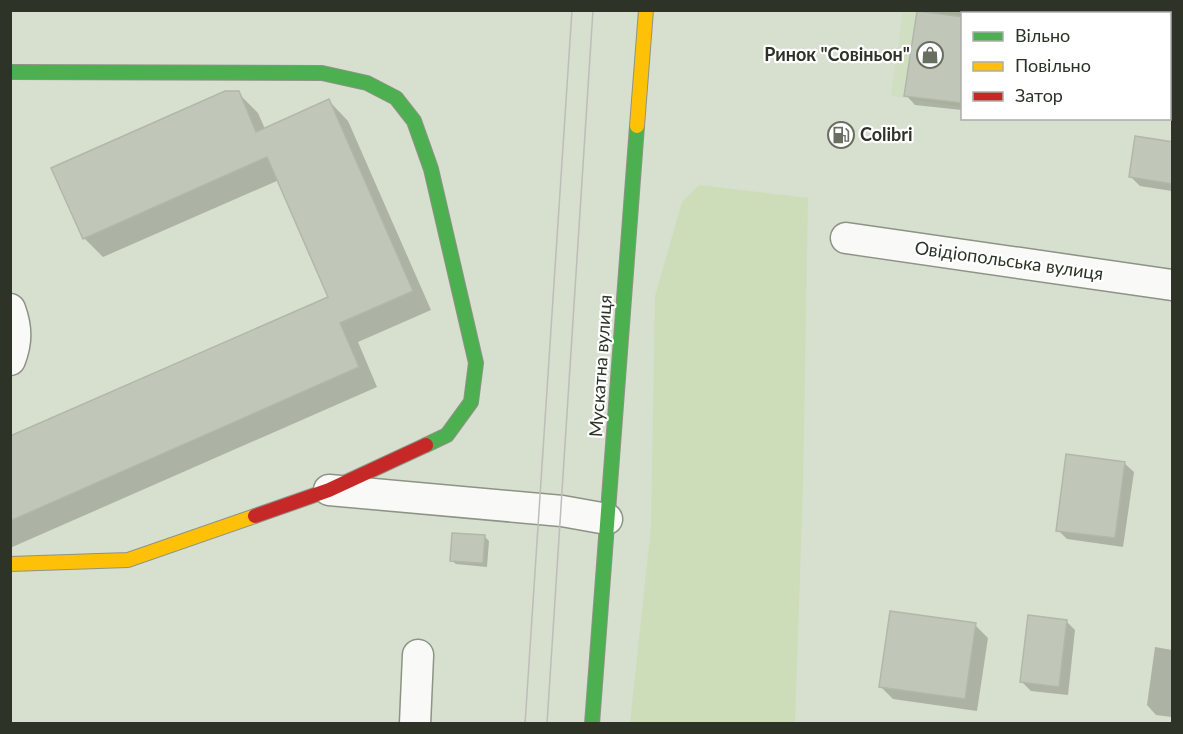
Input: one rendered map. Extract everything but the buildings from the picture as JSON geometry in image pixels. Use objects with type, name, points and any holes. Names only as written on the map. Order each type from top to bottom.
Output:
[{"type":"street","name":"Мускатна вулиця","points":[[592,723],[646,10]]},
{"type":"street","points":[[10,72],[322,73],[367,83],[396,98],[414,121],[431,170],[476,363],[471,402],[447,435],[329,490],[128,560],[10,564]]},
{"type":"street","name":"Овідіопольська вулиця","points":[[846,238],[1173,285]]},
{"type":"street","points":[[10,309],[16,326],[16,346],[10,360]]},
{"type":"street","points":[[329,490],[562,511],[608,519]]},
{"type":"street","points":[[415,723],[418,655]]},
{"type":"shaded area","name":"Ринок \"Совіньон\"","points":[[903,11],[1038,11],[961,12],[961,107],[891,96]]},
{"type":"shaded area","points":[[699,185],[808,198],[803,485],[795,723],[630,723],[651,527],[655,296],[682,202]]},
{"type":"tram line","points":[[525,724],[572,10]]},
{"type":"tram line","points":[[547,724],[593,10]]},
{"type":"traffic: fast","points":[[10,72],[322,73],[367,83],[396,98],[414,121],[431,169],[476,363],[471,402],[447,435],[426,445]]},
{"type":"traffic: fast","points":[[592,724],[637,126]]},
{"type":"traffic: slow","points":[[637,126],[646,10]]},
{"type":"traffic: slow","points":[[10,564],[128,560],[255,516]]},
{"type":"traffic: jam","points":[[255,516],[329,490],[426,445]]},
{"type":"place","name":"Ринок \"Совіньон\"","points":[[930,55]]},
{"type":"place","name":"Colibri","points":[[841,135]]}]
